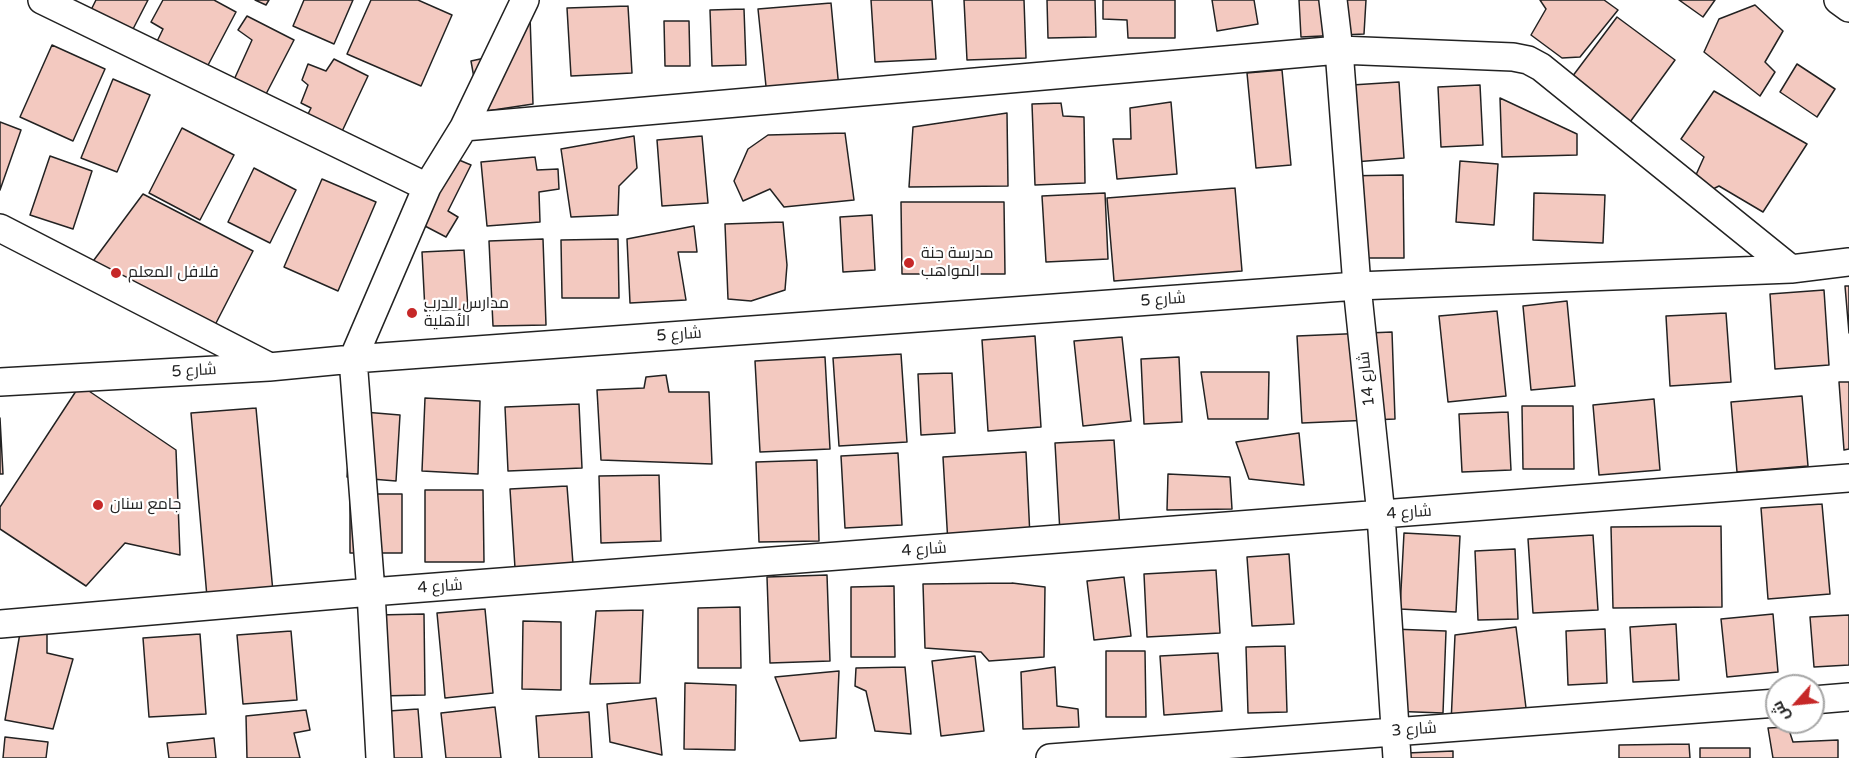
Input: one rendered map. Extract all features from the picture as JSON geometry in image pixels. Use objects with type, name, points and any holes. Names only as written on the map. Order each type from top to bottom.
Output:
[{"type":"street","points":[[42,0],[427,187]]},
{"type":"street","points":[[380,758],[371,592],[353,358],[427,187],[464,127],[525,0]]},
{"type":"street","name":"شارع 14","points":[[1333,0],[1357,286],[1381,515],[1396,745]]},
{"type":"street","points":[[1838,0],[1849,8]]},
{"type":"street","points":[[464,127],[1339,50],[1513,57],[1528,60],[1541,67],[1791,269]]},
{"type":"street","points":[[0,228],[269,367]]},
{"type":"street","name":"شارع 5","points":[[0,382],[269,367],[353,358],[1357,286],[1791,269],[1849,262]]},
{"type":"street","name":"شارع 4","points":[[0,624],[371,592],[1849,478]]},
{"type":"street","points":[[1825,699],[1849,698]]},
{"type":"street","name":"شارع 3","points":[[1050,758],[1396,745],[1765,704]]},
{"type":"building","points":[[96,0],[148,0],[132,31],[91,10]]},
{"type":"building","points":[[163,0],[214,0],[236,12],[206,69],[148,60],[163,29],[151,22]]},
{"type":"building","points":[[255,0],[269,0],[266,5]]},
{"type":"building","points":[[304,0],[353,0],[334,44],[293,26]]},
{"type":"building","points":[[371,0],[418,0],[452,15],[421,86],[347,54]]},
{"type":"building","points":[[871,0],[932,0],[936,59],[875,62]]},
{"type":"building","points":[[964,0],[1024,0],[1026,58],[967,60]]},
{"type":"building","points":[[1047,0],[1095,0],[1096,37],[1048,38]]},
{"type":"building","points":[[1103,0],[1175,0],[1175,38],[1128,38],[1127,20],[1103,19]]},
{"type":"building","points":[[1212,0],[1254,0],[1258,24],[1217,31]]},
{"type":"building","points":[[1299,0],[1366,0],[1364,34],[1301,37]]},
{"type":"building","points":[[1540,0],[1604,0],[1618,10],[1580,57],[1562,58],[1531,35],[1546,9]]},
{"type":"building","points":[[1679,0],[1715,0],[1703,17]]},
{"type":"building","points":[[831,3],[839,89],[767,96],[758,9]]},
{"type":"building","points":[[1755,5],[1783,31],[1765,62],[1775,72],[1760,96],[1704,52],[1719,19]]},
{"type":"building","points":[[628,6],[632,73],[571,76],[567,8]]},
{"type":"building","points":[[744,9],[746,65],[712,66],[710,10]]},
{"type":"building","points":[[247,16],[294,40],[265,96],[233,82],[252,40],[238,30]]},
{"type":"building","points":[[530,16],[533,104],[480,112],[471,61],[494,56]]},
{"type":"building","points":[[1617,17],[1675,60],[1625,129],[1566,85]]},
{"type":"building","points":[[664,21],[689,21],[690,66],[665,66]]},
{"type":"building","points":[[52,45],[105,69],[73,141],[20,117]]},
{"type":"building","points":[[334,59],[368,76],[338,140],[303,124],[311,108],[301,103],[308,85],[302,80],[308,64],[326,71]]},
{"type":"building","points":[[1797,64],[1835,89],[1817,117],[1780,92]]},
{"type":"building","points":[[1282,70],[1291,165],[1256,168],[1247,73]]},
{"type":"building","points":[[113,79],[150,95],[117,172],[81,158]]},
{"type":"building","points":[[1399,82],[1404,158],[1342,163],[1336,86]]},
{"type":"building","points":[[1480,85],[1483,145],[1441,147],[1438,87]]},
{"type":"building","points":[[1714,91],[1807,144],[1763,212],[1719,186],[1703,194],[1691,186],[1704,157],[1681,139]]},
{"type":"building","points":[[1500,98],[1577,134],[1577,155],[1502,157]]},
{"type":"building","points":[[1171,102],[1177,174],[1117,179],[1113,139],[1131,139],[1130,108]]},
{"type":"building","points":[[1061,103],[1063,116],[1084,117],[1085,183],[1035,185],[1032,104]]},
{"type":"building","points":[[1007,113],[1008,186],[909,187],[913,127]]},
{"type":"building","points":[[0,122],[21,130],[0,190]]},
{"type":"building","points":[[182,128],[234,155],[200,220],[149,193]]},
{"type":"building","points":[[845,133],[854,200],[784,207],[770,189],[743,201],[734,181],[748,149],[768,135]]},
{"type":"building","points":[[634,136],[637,168],[619,186],[618,215],[571,217],[561,149]]},
{"type":"building","points":[[702,136],[708,203],[662,206],[657,140]]},
{"type":"building","points":[[435,150],[471,165],[448,211],[458,217],[446,237],[402,214]]},
{"type":"building","points":[[50,156],[92,171],[73,229],[30,215]]},
{"type":"building","points":[[535,157],[537,170],[558,169],[559,189],[539,192],[540,222],[487,226],[481,162]]},
{"type":"building","points":[[1460,161],[1498,164],[1494,225],[1456,222]]},
{"type":"building","points":[[254,168],[296,190],[270,243],[228,222]]},
{"type":"building","points":[[1403,175],[1404,258],[1341,258],[1340,176]]},
{"type":"building","points":[[322,179],[376,202],[338,291],[284,267]]},
{"type":"building","points":[[1235,188],[1242,271],[1114,281],[1107,198]]},
{"type":"building","points":[[1105,193],[1108,259],[1046,262],[1042,196]]},
{"type":"building","points":[[1534,193],[1605,195],[1603,243],[1533,240]]},
{"type":"building","points":[[143,194],[253,251],[214,327],[91,264]]},
{"type":"building","points":[[901,202],[1004,202],[1005,274],[902,274]]},
{"type":"building","points":[[872,215],[875,270],[843,272],[840,217]]},
{"type":"building","points":[[783,222],[787,265],[785,290],[751,301],[728,299],[725,224]]},
{"type":"building","points":[[694,226],[697,252],[678,252],[686,300],[630,303],[627,239]]},
{"type":"building","points":[[543,239],[546,325],[493,326],[489,241]]},
{"type":"building","points":[[618,239],[619,298],[562,298],[561,240]]},
{"type":"building","points":[[464,250],[468,309],[425,311],[422,252]]},
{"type":"building","points":[[1845,286],[1849,286],[1849,333]]},
{"type":"building","points":[[1824,290],[1829,365],[1775,369],[1770,294]]},
{"type":"building","points":[[1567,301],[1575,386],[1531,390],[1523,306]]},
{"type":"building","points":[[1497,311],[1506,396],[1448,402],[1439,316]]},
{"type":"building","points":[[1726,313],[1731,382],[1670,386],[1666,316]]},
{"type":"building","points":[[1392,332],[1395,419],[1302,423],[1297,336]]},
{"type":"building","points":[[1035,336],[1041,427],[988,431],[982,340]]},
{"type":"building","points":[[1122,337],[1131,421],[1083,426],[1074,341]]},
{"type":"building","points":[[901,354],[907,442],[839,446],[833,358]]},
{"type":"building","points":[[825,357],[830,449],[760,452],[755,361]]},
{"type":"building","points":[[1179,357],[1182,422],[1144,424],[1141,359]]},
{"type":"building","points":[[1201,372],[1269,372],[1268,419],[1208,419]]},
{"type":"building","points":[[952,373],[955,433],[921,435],[918,374]]},
{"type":"building","points":[[666,375],[669,392],[709,392],[712,464],[601,460],[597,390],[644,388],[646,377]]},
{"type":"building","points":[[1839,382],[1849,382],[1849,449],[1844,450]]},
{"type":"building","points":[[80,385],[176,450],[180,555],[125,543],[86,586],[0,529],[0,507]]},
{"type":"building","points":[[1802,396],[1808,466],[1737,472],[1731,402]]},
{"type":"building","points":[[425,398],[480,401],[478,474],[422,471]]},
{"type":"building","points":[[1654,399],[1660,470],[1599,475],[1593,405]]},
{"type":"building","points":[[579,404],[582,468],[508,471],[505,407]]},
{"type":"building","points":[[1522,406],[1573,406],[1574,469],[1523,469]]},
{"type":"building","points":[[256,408],[273,592],[207,597],[191,413]]},
{"type":"building","points":[[352,411],[400,415],[396,481],[347,477]]},
{"type":"building","points":[[1508,412],[1511,470],[1462,472],[1459,414]]},
{"type":"building","points":[[0,418],[3,474],[0,474]]},
{"type":"building","points":[[1299,433],[1304,485],[1249,479],[1236,442]]},
{"type":"building","points":[[1114,440],[1120,529],[1060,533],[1055,443]]},
{"type":"building","points":[[1026,452],[1030,537],[948,544],[943,457]]},
{"type":"building","points":[[898,453],[902,525],[845,528],[841,456]]},
{"type":"building","points":[[817,460],[819,541],[759,542],[756,462]]},
{"type":"building","points":[[1168,474],[1230,477],[1232,509],[1167,510]]},
{"type":"building","points":[[659,475],[661,541],[601,543],[599,476]]},
{"type":"building","points":[[567,486],[573,564],[515,568],[510,489]]},
{"type":"building","points":[[425,490],[483,490],[484,562],[425,562]]},
{"type":"building","points":[[350,494],[402,494],[402,553],[350,553]]},
{"type":"building","points":[[1822,504],[1830,594],[1768,599],[1761,508]]},
{"type":"building","points":[[1721,526],[1722,607],[1613,608],[1611,527]]},
{"type":"building","points":[[1404,533],[1460,536],[1456,612],[1400,609]]},
{"type":"building","points":[[1593,535],[1598,610],[1533,613],[1528,539]]},
{"type":"building","points":[[1515,549],[1518,619],[1478,620],[1475,551]]},
{"type":"building","points":[[1289,554],[1294,624],[1252,626],[1247,557]]},
{"type":"building","points":[[1216,570],[1220,633],[1147,637],[1144,574]]},
{"type":"building","points":[[827,575],[830,661],[770,663],[767,577]]},
{"type":"building","points":[[1124,577],[1131,636],[1094,640],[1087,581]]},
{"type":"building","points":[[1012,583],[1045,587],[1044,657],[989,661],[981,652],[925,648],[923,584]]},
{"type":"building","points":[[894,586],[895,657],[851,657],[851,587]]},
{"type":"building","points":[[740,607],[741,668],[698,668],[698,608]]},
{"type":"building","points":[[485,609],[493,693],[445,698],[437,613]]},
{"type":"building","points":[[643,610],[640,683],[590,684],[596,611]]},
{"type":"building","points":[[424,614],[425,695],[379,696],[377,615]]},
{"type":"building","points":[[1773,614],[1778,672],[1727,677],[1721,619]]},
{"type":"building","points":[[1849,615],[1849,665],[1814,667],[1810,617]]},
{"type":"building","points":[[523,621],[561,622],[561,690],[522,689]]},
{"type":"building","points":[[1676,624],[1679,680],[1633,682],[1630,627]]},
{"type":"building","points":[[1516,627],[1527,716],[1451,723],[1455,635]]},
{"type":"building","points":[[1392,629],[1446,631],[1443,713],[1389,711]]},
{"type":"building","points":[[1605,629],[1607,683],[1568,685],[1566,631]]},
{"type":"building","points":[[47,631],[47,653],[73,659],[53,729],[5,720],[20,633]]},
{"type":"building","points":[[291,631],[297,700],[243,704],[237,635]]},
{"type":"building","points":[[200,634],[206,714],[149,717],[143,638]]},
{"type":"building","points":[[1285,646],[1287,712],[1248,713],[1246,647]]},
{"type":"building","points":[[1106,651],[1145,651],[1146,717],[1106,717]]},
{"type":"building","points":[[1218,653],[1222,711],[1164,715],[1160,656]]},
{"type":"building","points":[[975,656],[984,731],[941,736],[932,661]]},
{"type":"building","points":[[905,667],[911,734],[875,731],[866,691],[855,686],[856,668]]},
{"type":"building","points":[[1055,667],[1057,706],[1078,709],[1079,727],[1023,729],[1021,672]]},
{"type":"building","points":[[839,671],[836,738],[800,741],[775,677]]},
{"type":"building","points":[[685,683],[736,685],[735,750],[684,749]]},
{"type":"building","points":[[656,698],[662,755],[610,742],[607,704]]},
{"type":"building","points":[[495,707],[501,758],[446,758],[441,713]]},
{"type":"building","points":[[418,709],[422,758],[388,758],[374,712]]},
{"type":"building","points":[[306,710],[310,730],[294,733],[300,758],[247,758],[246,716]]},
{"type":"building","points":[[589,712],[592,758],[539,758],[536,716]]},
{"type":"building","points":[[1769,734],[1790,734],[1793,742],[1838,740],[1838,758],[1773,758]]},
{"type":"building","points":[[5,737],[48,742],[46,758],[3,758]]},
{"type":"building","points":[[214,738],[216,758],[169,758],[167,743]]},
{"type":"building","points":[[1689,744],[1690,758],[1619,758],[1619,745]]},
{"type":"building","points":[[1700,748],[1750,748],[1750,758],[1700,758]]},
{"type":"building","points":[[1453,751],[1453,758],[1407,758],[1407,753]]},
{"type":"place","name":"مدرسة جنة المواهب","points":[[909,263]]},
{"type":"place","name":"فلافل المعلم","points":[[116,273]]},
{"type":"place","name":"مدارس الدرب الأهلية","points":[[412,313]]},
{"type":"place","name":"جامع سنان","points":[[98,505]]}]
